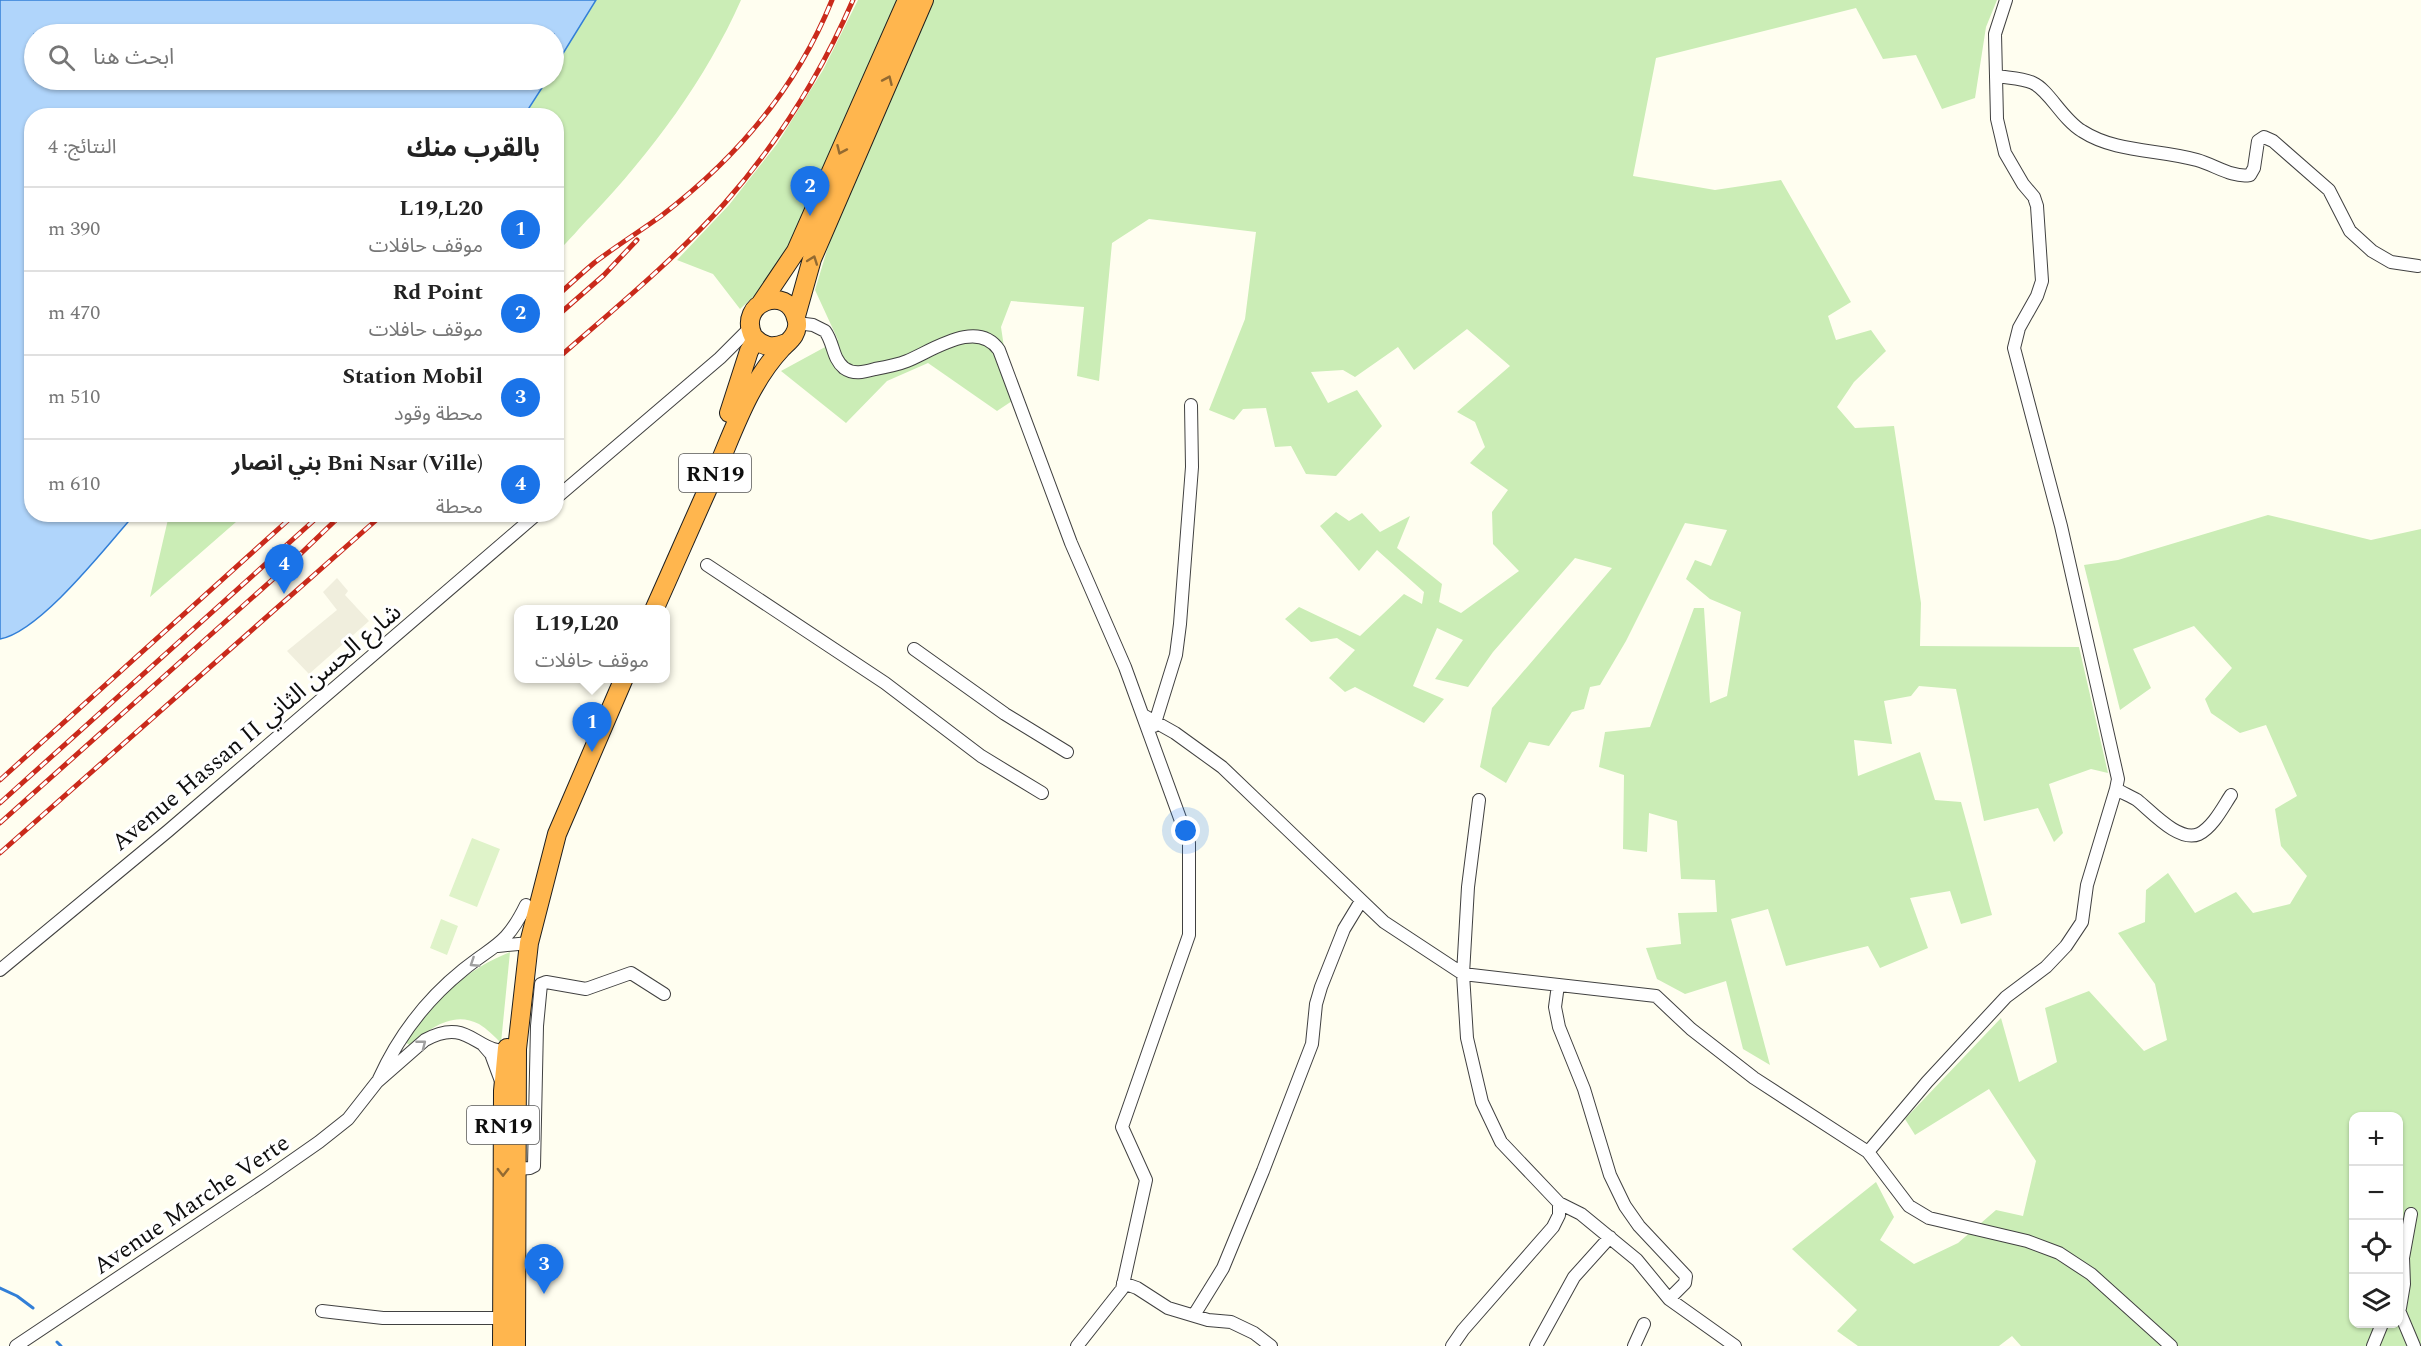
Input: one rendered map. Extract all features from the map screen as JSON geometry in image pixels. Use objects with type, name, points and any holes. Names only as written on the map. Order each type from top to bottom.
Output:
[{"type":"highway","name":"RN19","points":[[643,605],[735,400],[753,334],[752,314],[796,250],[907,0]]},
{"type":"highway","name":"RN19","points":[[656,605],[746,402],[759,379],[796,332],[797,319],[817,249],[924,0]]},
{"type":"highway","points":[[761,303],[779,300],[790,306],[797,319]]},
{"type":"highway","points":[[753,334],[762,344],[773,347],[786,343]]},
{"type":"highway","name":"RN19","points":[[502,1346],[503,1091],[512,1051],[526,905],[533,874],[552,819],[610,683]]},
{"type":"highway","name":"RN19","points":[[516,1346],[517,1169],[512,1051],[529,1025],[523,944],[557,834],[622,683]]},
{"type":"street","points":[[1868,1152],[2006,997],[2046,967],[2066,946],[2082,922],[2087,885],[2118,779],[2061,526],[2014,348],[2019,328],[2042,282],[2037,206],[2034,197],[2023,184],[2005,153],[1997,119],[1995,34],[2006,0]]},
{"type":"street","points":[[1997,76],[2032,82],[2042,88],[2063,117],[2081,131],[2098,140],[2197,160],[2240,177],[2250,175],[2254,168],[2258,141],[2264,137],[2273,141],[2329,190],[2350,231],[2372,251],[2391,262],[2418,266]]},
{"type":"street","points":[[797,319],[825,331],[839,363],[856,373],[905,361],[966,336],[981,337],[995,344],[1071,543],[1125,667],[1189,843],[1189,935],[1122,1127],[1146,1180],[1122,1289],[1077,1346]]},
{"type":"street","points":[[564,491],[720,358],[753,334]]},
{"type":"street","points":[[1149,733],[1157,722],[1176,655],[1180,624],[1192,467],[1191,405]]},
{"type":"street","name":"Avenue Hassan II شارع الحسن الثاني","points":[[0,970],[168,831],[528,522]]},
{"type":"street","points":[[707,565],[885,683],[981,756],[1042,793]]},
{"type":"street","points":[[914,649],[1005,714],[1067,752]]},
{"type":"street","points":[[1143,715],[1194,745],[1222,767],[1384,922],[1462,974],[1656,996],[1691,1029],[1754,1078],[1868,1152],[1909,1206],[1929,1218],[2027,1241],[2059,1253],[2091,1274],[2171,1346]]},
{"type":"street","points":[[2116,789],[2138,801],[2174,829],[2184,835],[2193,836],[2201,833],[2212,823],[2231,795]]},
{"type":"street","points":[[1479,800],[1468,887],[1462,974],[1467,1038],[1482,1102],[1501,1142],[1559,1203],[1581,1214],[1610,1237],[1637,1260],[1669,1299],[1735,1346]]},
{"type":"street","points":[[1194,1315],[1223,1268],[1263,1171],[1312,1044],[1316,1004],[1321,987],[1344,929],[1361,901]]},
{"type":"street","points":[[377,1082],[398,1043],[420,1013],[464,969],[498,946],[514,928],[526,905]]},
{"type":"street","points":[[498,946],[523,944]]},
{"type":"street","points":[[517,1169],[534,1166],[529,1025],[541,984],[546,982],[586,989],[631,973],[664,994]]},
{"type":"street","points":[[1558,985],[1555,1006],[1559,1027],[1584,1089],[1610,1175],[1625,1206],[1639,1226],[1686,1276],[1685,1283],[1669,1299]]},
{"type":"street","points":[[377,1082],[425,1040],[435,1035],[455,1032],[475,1038],[490,1049],[512,1051]]},
{"type":"street","points":[[484,1045],[496,1065],[503,1091]]},
{"type":"street","name":"Avenue Marche Verte","points":[[16,1346],[319,1142],[348,1119],[377,1082]]},
{"type":"street","points":[[1452,1346],[1463,1329],[1553,1227],[1559,1215],[1559,1203]]},
{"type":"street","points":[[2403,1274],[2403,1258],[2410,1214]]},
{"type":"street","points":[[1536,1346],[1574,1277],[1610,1237]]},
{"type":"street","points":[[1123,1283],[1137,1288],[1168,1308],[1208,1320],[1231,1322],[1254,1333],[1271,1346]]},
{"type":"street","points":[[322,1311],[383,1318],[502,1318]]},
{"type":"street","points":[[2403,1318],[2414,1346]]},
{"type":"street","points":[[1634,1346],[1644,1324]]},
{"type":"street","points":[[2373,1346],[2380,1328]]},
{"type":"green space","points":[[596,0],[741,0],[711,58],[676,114],[614,191],[564,245],[564,108],[529,108],[541,90],[564,90],[564,52]]},
{"type":"green space","points":[[858,0],[902,0],[810,216],[768,283],[740,309],[713,274],[677,260],[729,205],[777,144],[823,70]]},
{"type":"green space","points":[[931,0],[1997,0],[1986,27],[1975,98],[1942,109],[1916,55],[1883,59],[1856,8],[1656,58],[1633,176],[1715,190],[1781,180],[1851,302],[1828,316],[1836,340],[1871,330],[1886,351],[1854,382],[1837,407],[1855,428],[1894,426],[1921,603],[1920,646],[2079,647],[2108,773],[2091,769],[2049,784],[2063,833],[2054,842],[2038,808],[1984,821],[1956,689],[1919,686],[1911,696],[1884,701],[1892,744],[1854,740],[1858,776],[1920,752],[1935,800],[1961,802],[1992,915],[1961,924],[1950,891],[1910,898],[1928,948],[1880,968],[1868,946],[1786,966],[1768,909],[1731,919],[1770,1065],[1743,1049],[1726,981],[1685,994],[1657,979],[1646,948],[1681,944],[1678,913],[1717,912],[1715,880],[1681,879],[1677,821],[1649,813],[1647,852],[1623,849],[1624,775],[1599,767],[1605,732],[1650,727],[1694,608],[1704,608],[1710,703],[1727,696],[1741,612],[1710,599],[1686,579],[1695,560],[1711,566],[1727,530],[1685,523],[1626,641],[1600,685],[1590,687],[1584,709],[1572,712],[1549,746],[1529,742],[1506,783],[1480,767],[1492,708],[1612,568],[1575,558],[1493,652],[1468,687],[1435,679],[1463,640],[1437,628],[1413,686],[1444,699],[1424,723],[1355,687],[1345,692],[1329,678],[1355,650],[1337,638],[1311,642],[1285,619],[1299,607],[1360,636],[1404,594],[1422,604],[1424,592],[1377,550],[1359,571],[1320,526],[1336,512],[1349,521],[1362,513],[1380,532],[1410,516],[1397,548],[1442,584],[1439,602],[1461,613],[1519,571],[1493,544],[1492,512],[1508,490],[1470,463],[1485,447],[1475,422],[1457,412],[1510,366],[1467,329],[1414,370],[1398,347],[1355,377],[1343,370],[1311,372],[1328,403],[1357,390],[1382,426],[1336,476],[1306,474],[1291,446],[1275,447],[1266,408],[1243,409],[1234,420],[1209,410],[1245,319],[1256,232],[1149,219],[1112,243],[1099,381],[1077,376],[1084,307],[1011,301],[1001,327],[1012,401],[997,411],[928,363],[887,381],[846,423],[781,371],[838,340],[815,290],[837,217]]},
{"type":"green space","points":[[2268,515],[2371,540],[2421,529],[2421,1346],[2021,1346],[2012,1336],[1999,1346],[1858,1346],[1837,1331],[1857,1310],[1792,1249],[1876,1182],[1894,1217],[1880,1240],[1914,1264],[1958,1243],[1996,1210],[2023,1216],[2036,1161],[1989,1089],[1915,1135],[1905,1119],[2001,1018],[2019,1082],[2057,1062],[2045,1008],[2089,991],[2144,1051],[2167,1040],[2155,984],[2118,933],[2145,922],[2146,890],[2168,873],[2195,913],[2236,892],[2253,913],[2290,904],[2307,876],[2281,846],[2275,809],[2297,796],[2266,725],[2240,733],[2211,713],[2205,699],[2232,668],[2194,626],[2133,649],[2151,688],[2120,710],[2084,565],[2118,560]]},
{"type":"green space","points":[[167,522],[236,522],[150,597]]},
{"type":"green space","points":[[472,838],[500,849],[477,907],[449,896]]},
{"type":"green space","points":[[441,919],[458,926],[447,955],[430,948]]},
{"type":"green space","points":[[510,952],[501,1043],[479,1024],[460,1019],[442,1023],[425,1033],[411,1046],[405,1042],[451,989],[477,969]]},
{"type":"shaded area","points":[[337,578],[348,591],[345,595],[369,621],[309,674],[287,651],[337,610],[323,592]]},
{"type":"water","points":[[0,0],[596,0],[564,52],[564,24],[24,24],[24,90],[541,90],[529,108],[24,108],[24,522],[128,522],[53,605],[16,633],[0,639]]},
{"type":"waterway","points":[[0,1288],[17,1296],[33,1308]]},
{"type":"waterway","points":[[57,1342],[61,1346]]},
{"type":"railway","points":[[564,290],[594,263],[688,194],[739,146],[782,92],[818,32],[832,0]]},
{"type":"railway","points":[[564,353],[684,245],[743,181],[780,133],[812,81],[853,0]]},
{"type":"railway","points":[[564,310],[604,275],[637,240]]},
{"type":"railway","points":[[0,780],[286,522]]},
{"type":"railway","points":[[0,803],[312,522]]},
{"type":"railway","points":[[0,823],[291,563],[334,522]]},
{"type":"railway","points":[[0,853],[374,522]]},
{"type":"place","name":"Rd Point","points":[[810,216]]},
{"type":"place","name":"Bni Nsar (Ville) بني انصار","points":[[284,594]]},
{"type":"place","name":"L19,L20","points":[[592,752]]},
{"type":"place","name":"Station Mobil","points":[[544,1294]]}]
